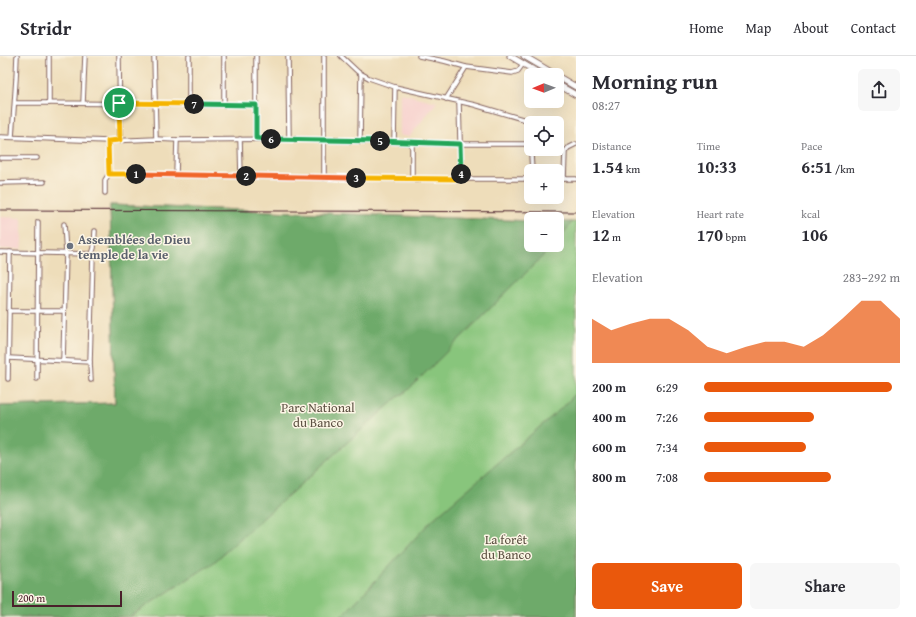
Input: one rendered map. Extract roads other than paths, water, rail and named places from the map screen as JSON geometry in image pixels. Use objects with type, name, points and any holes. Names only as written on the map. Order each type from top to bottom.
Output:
[{"type":"main road","points":[[510,56],[530,68]]},
{"type":"main road","points":[[524,56],[544,68]]},
{"type":"main road","points":[[564,80],[576,87]]},
{"type":"main road","points":[[564,88],[576,95]]},
{"type":"street","points":[[12,137],[17,56]]},
{"type":"street","points":[[49,56],[49,103]]},
{"type":"street","points":[[83,103],[84,56]]},
{"type":"street","points":[[119,56],[120,140]]},
{"type":"street","points":[[154,56],[156,140]]},
{"type":"street","points":[[189,56],[189,104]]},
{"type":"street","points":[[224,56],[224,104]]},
{"type":"street","points":[[256,56],[256,138]]},
{"type":"street","points":[[288,56],[290,139]]},
{"type":"street","points":[[324,56],[324,178]]},
{"type":"street","points":[[341,56],[361,75],[395,87],[475,105],[524,120]]},
{"type":"street","points":[[419,56],[466,67],[512,73],[518,71],[523,64]]},
{"type":"street","points":[[446,99],[466,67]]},
{"type":"street","points":[[360,140],[361,75]]},
{"type":"street","points":[[394,142],[395,87]]},
{"type":"street","points":[[459,102],[461,179]]},
{"type":"street","points":[[15,103],[256,105]]},
{"type":"street","points":[[0,138],[12,137],[108,141],[256,138],[460,144],[524,144]]},
{"type":"street","points":[[240,139],[241,176]]},
{"type":"street","points":[[176,175],[177,140]]},
{"type":"street","points":[[105,193],[105,180],[109,174],[108,141]]},
{"type":"street","points":[[412,142],[412,179]]},
{"type":"street","points":[[576,144],[568,148],[565,152],[564,179],[576,179]]},
{"type":"street","points":[[0,158],[37,158]]},
{"type":"street","points":[[109,174],[324,178],[524,179]]},
{"type":"street","points":[[0,183],[44,182]]},
{"type":"street","points":[[37,378],[38,222]]},
{"type":"street","points":[[63,360],[66,252],[64,224]]},
{"type":"street","points":[[91,380],[92,254],[94,248],[95,231]]},
{"type":"street","points":[[0,252],[66,252],[92,254]]},
{"type":"street","points":[[8,379],[10,252]]},
{"type":"street","points":[[9,311],[64,311]]},
{"type":"street","points":[[9,358],[90,362]]},
{"type":"railway","points":[[0,210],[576,212]]},
{"type":"place","name":"Assemblées de Dieu temple de la vie","points":[[70,246]]},
{"type":"park label","name":"Parc National du Banco","points":[[318,414]]},
{"type":"park label","name":"La forêt du Banco","points":[[506,546]]}]
